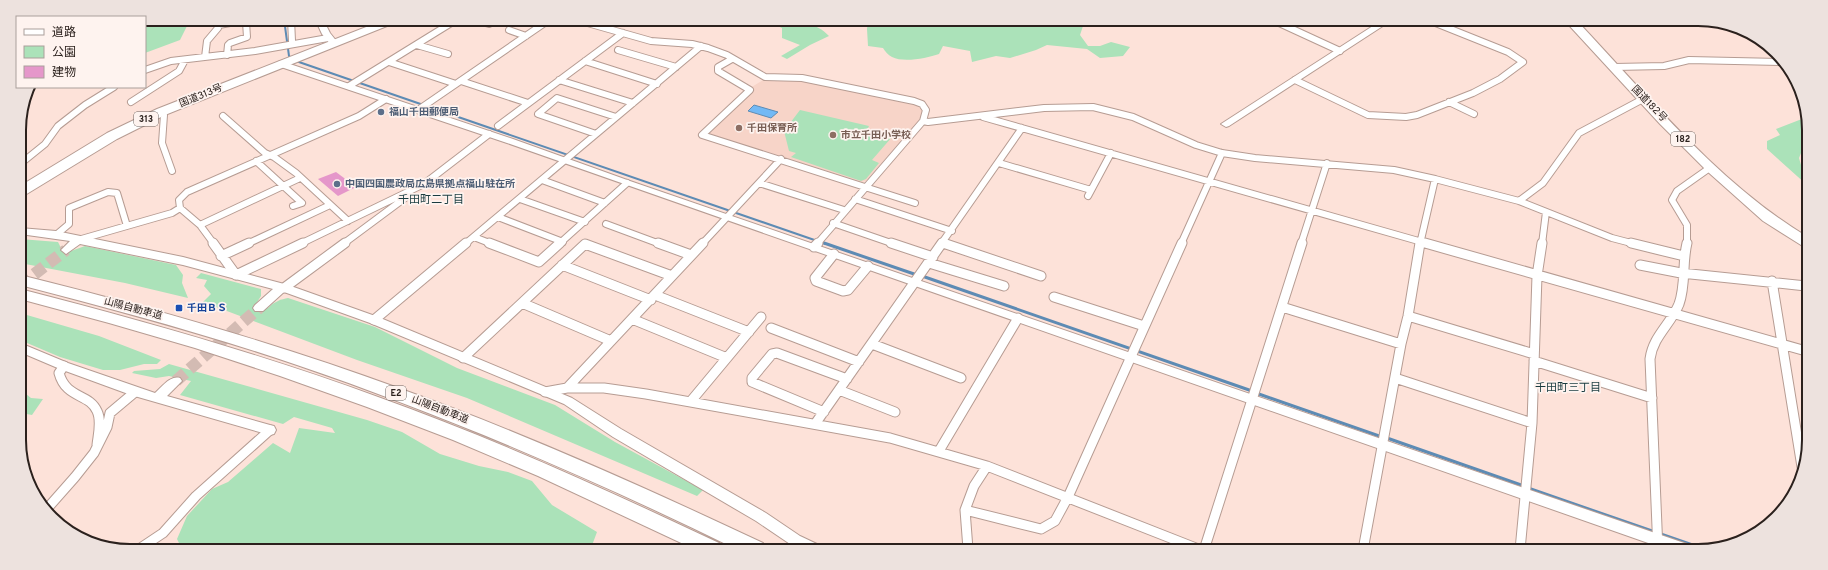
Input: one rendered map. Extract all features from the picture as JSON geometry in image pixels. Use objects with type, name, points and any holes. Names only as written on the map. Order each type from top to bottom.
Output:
[{"type":"highway","name":"国道313号","points":[[26,188],[106,140],[161,112],[290,60],[331,40],[374,26]]},
{"type":"highway","name":"国道182号","points":[[1575,26],[1742,183],[1777,213],[1802,229]]},
{"type":"highway","name":"国道182号","points":[[1583,26],[1619,67],[1643,100],[1764,215],[1802,239]]},
{"type":"highway","name":"山陽自動車道","points":[[26,282],[163,317],[236,338],[379,387],[502,434],[604,477],[745,544]]},
{"type":"highway","name":"山陽自動車道","points":[[26,296],[178,337],[297,375],[490,448],[703,544]]},
{"type":"street","points":[[205,57],[208,41],[217,26]]},
{"type":"street","points":[[227,55],[228,45],[247,37],[246,26]]},
{"type":"street","points":[[291,26],[291,43]]},
{"type":"street","points":[[146,70],[166,63],[280,48],[291,43],[331,40],[325,26]]},
{"type":"street","points":[[351,85],[447,26]]},
{"type":"street","points":[[422,107],[540,26]]},
{"type":"street","points":[[602,26],[651,41],[701,46],[727,55],[765,77],[802,78],[914,101],[922,104],[926,110],[923,120],[817,243]]},
{"type":"street","points":[[1285,26],[1340,51]]},
{"type":"street","points":[[1226,124],[1379,26]]},
{"type":"street","points":[[1295,80],[1368,115],[1406,117],[1417,115],[1449,102],[1513,71],[1523,62],[1508,52],[1443,26]]},
{"type":"street","points":[[508,30],[526,36]]},
{"type":"street","points":[[498,126],[623,33]]},
{"type":"street","points":[[417,45],[448,54]]},
{"type":"street","points":[[374,320],[701,46]]},
{"type":"street","points":[[618,50],[676,67]]},
{"type":"street","points":[[732,59],[718,67],[718,71],[750,90],[702,135],[781,159],[914,203]]},
{"type":"street","points":[[131,102],[179,70],[185,60]]},
{"type":"street","points":[[290,60],[386,99],[422,107],[489,134],[568,158],[627,183],[731,214],[817,243],[834,254],[868,266],[918,278],[1018,318],[1132,353],[1254,395],[1525,489],[1671,544]]},
{"type":"street","points":[[1619,67],[1664,66],[1694,60],[1777,62]]},
{"type":"street","points":[[585,61],[657,84]]},
{"type":"street","points":[[389,62],[528,103]]},
{"type":"street","points":[[559,80],[633,103]]},
{"type":"street","points":[[26,160],[45,144],[58,126],[85,105],[112,88]]},
{"type":"street","points":[[596,134],[538,114],[558,98],[616,117]]},
{"type":"street","points":[[180,208],[179,200],[187,192],[359,116],[386,99]]},
{"type":"street","points":[[1519,201],[1543,183],[1579,133],[1643,100]]},
{"type":"street","points":[[1449,102],[1474,114]]},
{"type":"street","points":[[923,120],[928,122],[1044,108],[1093,107],[1133,117],[1196,145],[1222,153],[1255,158],[1293,160],[1394,170],[1435,179],[1519,201],[1612,238],[1684,256]]},
{"type":"street","points":[[161,112],[164,115],[162,143],[172,171]]},
{"type":"street","points":[[223,116],[265,154],[269,155],[300,178],[348,221]]},
{"type":"street","points":[[982,116],[986,119],[1111,153],[1537,276],[1802,350]]},
{"type":"street","points":[[815,424],[999,163],[1022,128]]},
{"type":"street","points":[[259,308],[283,288],[489,134]]},
{"type":"street","points":[[999,163],[1089,193],[1111,153]]},
{"type":"street","points":[[965,510],[1041,529],[1055,522],[1068,497],[1222,153]]},
{"type":"street","points":[[567,388],[781,159]]},
{"type":"street","points":[[256,161],[302,203],[293,206]]},
{"type":"street","points":[[1206,544],[1327,163]]},
{"type":"street","points":[[1658,539],[1649,356],[1652,344],[1674,314],[1683,291],[1684,256],[1688,229],[1672,200],[1677,191],[1712,167]]},
{"type":"street","points":[[200,225],[300,178]]},
{"type":"street","points":[[1364,544],[1401,344],[1408,316],[1420,242],[1435,179]]},
{"type":"street","points":[[542,180],[605,203]]},
{"type":"street","points":[[474,237],[537,263],[563,242],[627,183]]},
{"type":"street","points":[[759,183],[844,210]]},
{"type":"street","points":[[236,275],[424,184]]},
{"type":"street","points":[[56,235],[70,224],[69,208],[108,192],[117,193],[127,226]]},
{"type":"street","points":[[520,199],[585,222]]},
{"type":"street","points":[[855,199],[952,230]]},
{"type":"street","points":[[221,256],[330,206]]},
{"type":"street","points":[[180,208],[200,225],[236,275]]},
{"type":"street","points":[[66,250],[78,240],[163,217],[180,208]]},
{"type":"street","points":[[1520,544],[1532,423],[1537,276],[1546,212]]},
{"type":"street","points":[[498,217],[563,242]]},
{"type":"street","points":[[834,223],[1004,286]]},
{"type":"street","points":[[606,224],[691,255]]},
{"type":"street","points":[[26,232],[56,235],[183,261],[283,288],[374,320],[568,401],[617,434],[803,544]]},
{"type":"street","points":[[942,243],[1041,276]]},
{"type":"street","points":[[463,358],[585,244],[672,276]]},
{"type":"street","points":[[834,254],[815,278],[816,281],[843,291],[848,290],[868,266]]},
{"type":"street","points":[[562,265],[749,332]]},
{"type":"street","points":[[1640,265],[1683,273],[1772,281],[1802,285]]},
{"type":"street","points":[[1772,281],[1801,455]]},
{"type":"street","points":[[1054,297],[1144,326]]},
{"type":"street","points":[[522,303],[611,341]]},
{"type":"street","points":[[1282,307],[1401,344]]},
{"type":"street","points":[[1408,316],[1652,398]]},
{"type":"street","points":[[691,401],[761,317]]},
{"type":"street","points":[[939,451],[1018,318]]},
{"type":"street","points":[[632,319],[727,358]]},
{"type":"street","points":[[771,328],[859,362]]},
{"type":"street","points":[[872,344],[961,378]]},
{"type":"street","points":[[26,350],[135,392],[270,430]]},
{"type":"street","points":[[824,412],[752,382],[752,378],[772,354],[777,353],[847,379]]},
{"type":"street","points":[[64,366],[59,373],[60,382],[73,394],[96,409],[99,418],[97,446]]},
{"type":"street","points":[[1395,378],[1532,423]]},
{"type":"street","points":[[157,398],[176,381]]},
{"type":"street","points":[[545,392],[567,388],[604,388],[691,401],[890,438],[987,466],[1186,544]]},
{"type":"street","points":[[839,390],[895,412]]},
{"type":"street","points":[[49,506],[82,468],[97,446],[109,426],[110,413],[135,392]]},
{"type":"street","points":[[146,544],[163,533],[196,496],[270,430]]},
{"type":"street","points":[[968,544],[965,510],[974,486],[987,466]]},
{"type":"shaded area","name":"市立千田小学校","points":[[765,79],[797,80],[919,106],[924,112],[917,123],[866,181],[862,182],[708,134],[732,111],[750,88]]},
{"type":"green space","points":[[146,26],[187,26],[180,40],[146,53]]},
{"type":"green space","points":[[778,26],[816,26],[829,36],[810,45],[787,59],[781,56],[800,45],[782,38],[782,28]]},
{"type":"green space","points":[[867,26],[1083,26],[1080,35],[1088,46],[1100,46],[1111,42],[1130,47],[1123,56],[1100,58],[1087,49],[1047,45],[1010,58],[996,56],[972,62],[970,51],[943,46],[939,54],[903,60],[891,56],[883,48],[868,46]]},
{"type":"green space","points":[[800,110],[869,126],[867,130],[892,137],[872,160],[879,163],[866,179],[861,181],[791,157],[796,153],[789,151],[784,131]]},
{"type":"green space","points":[[1801,119],[1802,153],[1799,158],[1802,166],[1802,180],[1767,149],[1767,141],[1780,135],[1776,129]]},
{"type":"green space","points":[[26,239],[58,242],[62,250],[71,251],[85,246],[176,265],[183,275],[182,283],[188,298],[125,283],[26,264]]},
{"type":"green space","points":[[201,273],[261,289],[261,296],[254,307],[259,309],[268,308],[279,300],[288,298],[375,327],[457,368],[555,405],[615,442],[703,490],[697,496],[467,398],[357,360],[203,302],[211,294],[204,286],[207,280],[196,278]]},
{"type":"green space","points":[[26,315],[99,336],[161,360],[157,364],[144,364],[120,370],[103,370],[60,357],[26,343]]},
{"type":"green space","points":[[169,364],[367,420],[402,432],[440,454],[479,466],[508,472],[532,481],[552,505],[597,532],[592,544],[180,544],[177,539],[187,516],[212,489],[228,482],[273,443],[290,453],[299,428],[335,433],[332,428],[294,417],[283,424],[180,395],[191,381],[169,376],[156,378],[132,373],[134,371],[160,369]]},
{"type":"green space","points":[[26,394],[31,398],[43,399],[32,415],[26,414]]},
{"type":"water","points":[[754,105],[778,112],[771,118],[748,111]]},
{"type":"building","name":"中国四国農政局広島県拠点福山駐在所","points":[[336,172],[356,187],[338,196],[318,179]]},
{"type":"waterway","points":[[285,26],[289,56],[292,58]]},
{"type":"waterway","points":[[296,61],[826,244]]},
{"type":"waterway","points":[[824,243],[917,275]]},
{"type":"waterway","points":[[922,276],[1252,391]]},
{"type":"waterway","points":[[1256,393],[1382,437]]},
{"type":"waterway","points":[[1387,438],[1524,486]]},
{"type":"waterway","points":[[1528,488],[1690,544]]},
{"type":"tunnel","points":[[26,280],[66,250]]},
{"type":"tunnel","points":[[176,381],[259,308]]},
{"type":"place","name":"福山千田郵便局","points":[[381,112]]},
{"type":"place","name":"千田保育所","points":[[739,128]]},
{"type":"place","name":"市立千田小学校","points":[[833,135]]},
{"type":"place","name":"中国四国農政局広島県拠点福山駐在所","points":[[337,184]]},
{"type":"place","name":"千田ＢＳ","points":[[179,308]]},
{"type":"district","name":"千田町二丁目","points":[[431,200]]},
{"type":"district","name":"千田町三丁目","points":[[1568,388]]}]
